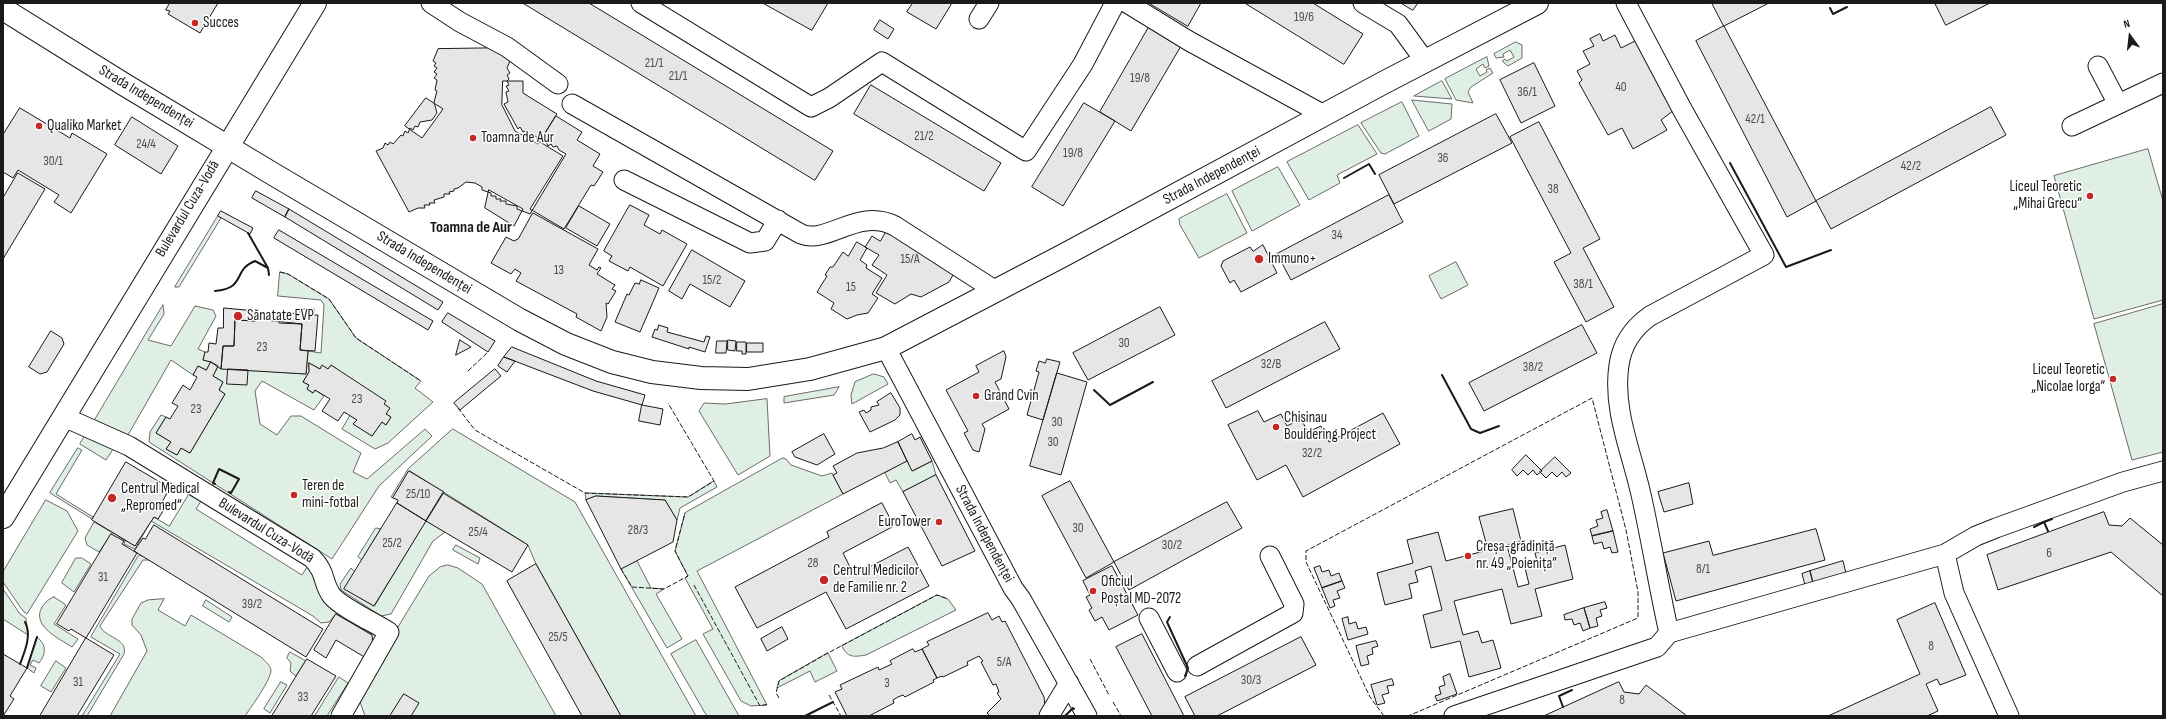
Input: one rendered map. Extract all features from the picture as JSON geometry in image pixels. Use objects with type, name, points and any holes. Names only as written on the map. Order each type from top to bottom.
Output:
[{"type":"main road","name":"Bulevardul Cuza-Vodă","points":[[3,517],[227,145],[315,3]]},
{"type":"main road","name":"Strada Independenței","points":[[3,9],[125,85],[520,320],[566,344],[612,362],[668,375],[701,378],[748,379],[810,369],[886,348],[1537,3]]},
{"type":"street","points":[[431,3],[460,22],[508,47],[558,84]]},
{"type":"street","points":[[641,3],[812,107],[829,98],[882,62],[1026,151],[1083,64],[1115,3]]},
{"type":"street","points":[[979,19],[989,3]]},
{"type":"street","points":[[1127,3],[1188,41],[1324,115]]},
{"type":"street","points":[[1363,3],[1398,24],[1425,61]]},
{"type":"street","points":[[1626,3],[1682,109],[1764,255],[1650,316],[1638,325],[1622,350],[1618,373],[1621,419],[1642,498],[1656,577],[1669,633]]},
{"type":"street","points":[[2098,66],[2118,104]]},
{"type":"street","points":[[2072,126],[2163,83]]},
{"type":"street","points":[[572,104],[806,236],[822,234],[870,220],[883,220],[895,226],[996,291]]},
{"type":"street","points":[[624,180],[750,243],[765,241],[778,220]]},
{"type":"street","name":"Strada Independenței","points":[[886,348],[1013,588],[1021,599],[1087,716]]},
{"type":"street","name":"Bulevardul Cuza-Vodă","points":[[64,417],[130,446],[312,558],[322,570],[328,588],[335,599],[389,632],[345,715]]},
{"type":"street","points":[[1454,716],[1657,647],[1669,633],[1945,554],[1976,536],[1996,528],[2123,482],[2163,471]]},
{"type":"street","points":[[1945,554],[1954,593],[2009,716]]},
{"type":"street","points":[[1197,666],[1293,613],[1294,604],[1270,556]]},
{"type":"street","points":[[1150,618],[1177,672]]},
{"type":"street","points":[[1050,714],[1069,683]]},
{"type":"green space","points":[[1516,42],[1522,45],[1522,58],[1508,66],[1502,61],[1505,59],[1507,61],[1514,57],[1510,50],[1503,54],[1504,57],[1496,58],[1494,54]]},
{"type":"green space","points":[[1487,57],[1489,66],[1485,68],[1483,64],[1476,69],[1480,76],[1487,72],[1486,70],[1490,68],[1493,73],[1471,87],[1468,92],[1473,103],[1456,100],[1445,79]]},
{"type":"green space","points":[[1442,81],[1452,99],[1414,96]]},
{"type":"green space","points":[[1412,100],[1452,104],[1451,119],[1429,131]]},
{"type":"green space","points":[[1402,102],[1419,136],[1385,154],[1381,153],[1361,123]]},
{"type":"green space","points":[[1358,125],[1377,154],[1337,175],[1340,183],[1309,200],[1287,162]]},
{"type":"green space","points":[[2148,149],[2163,201],[2163,300],[2094,319],[2054,176]]},
{"type":"green space","points":[[1278,167],[1300,205],[1252,231],[1232,191]]},
{"type":"green space","points":[[1227,194],[1247,233],[1199,258],[1180,225],[1179,219]]},
{"type":"green space","points":[[218,216],[221,218],[179,287],[175,287]]},
{"type":"green space","points":[[1456,262],[1468,285],[1441,299],[1429,276]]},
{"type":"green space","points":[[280,272],[288,274],[329,299],[356,338],[421,381],[415,388],[433,402],[388,443],[375,449],[342,429],[350,415],[357,420],[354,424],[372,436],[382,422],[386,425],[391,417],[386,414],[384,404],[331,365],[328,369],[322,366],[320,369],[309,363],[309,372],[303,382],[309,385],[307,389],[313,393],[315,390],[324,396],[314,410],[262,381],[255,391],[260,424],[277,435],[291,416],[301,416],[361,453],[353,472],[367,479],[425,429],[432,436],[379,486],[332,559],[149,442],[150,432],[161,415],[166,417],[156,433],[171,442],[166,449],[177,455],[181,448],[190,453],[225,394],[219,390],[223,382],[213,376],[218,366],[248,370],[306,374],[308,351],[321,353],[324,305],[321,300],[278,296]]},
{"type":"green space","points":[[2163,304],[2163,452],[2132,460],[2094,324]]},
{"type":"green space","points":[[163,305],[164,314],[148,340],[171,346],[195,306],[213,310],[216,316],[198,349],[205,352],[203,360],[211,362],[206,370],[198,366],[193,375],[171,360],[128,435],[93,423]]},
{"type":"green space","points":[[874,374],[884,377],[888,384],[852,404],[851,395],[855,382]]},
{"type":"green space","points":[[839,387],[834,395],[784,403],[784,397]]},
{"type":"green space","points":[[767,399],[770,456],[738,475],[699,411],[704,403],[725,404]]},
{"type":"green space","points":[[453,429],[575,502],[696,716],[621,716],[536,564],[528,545],[410,471],[393,498],[391,497],[408,469]]},
{"type":"green space","points":[[86,434],[115,446],[106,460],[80,444]]},
{"type":"green space","points":[[78,448],[82,450],[56,494],[93,517],[92,519],[50,493]]},
{"type":"green space","points":[[783,458],[786,459],[791,465],[822,476],[832,473],[843,494],[697,571],[767,705],[751,706],[741,701],[703,634],[713,629],[685,578],[688,576],[675,551],[685,513]]},
{"type":"green space","points":[[907,461],[913,471],[932,461],[936,475],[903,492],[896,480],[890,483],[885,473]]},
{"type":"green space","points":[[714,481],[717,487],[680,508],[677,520],[665,500],[596,496],[586,500],[585,493],[688,497]]},
{"type":"green space","points":[[191,491],[203,498],[196,509],[302,575],[309,564],[372,635],[336,614],[329,622],[321,623],[313,616],[151,521],[154,517],[169,526]]},
{"type":"green space","points":[[46,500],[67,511],[78,531],[27,614],[23,611],[3,582],[3,572]]},
{"type":"green space","points":[[426,521],[445,532],[433,541],[391,614],[381,616],[341,590],[340,584],[351,568],[355,572],[345,589],[374,606]]},
{"type":"green space","points":[[94,522],[112,533],[99,552],[87,545],[85,538]]},
{"type":"green space","points":[[148,526],[135,549],[124,544],[125,541],[120,537],[135,546]]},
{"type":"green space","points":[[376,528],[381,529],[362,560],[358,557]]},
{"type":"green space","points":[[456,545],[480,558],[478,564],[453,550]]},
{"type":"green space","points":[[139,555],[152,560],[143,560],[100,626],[106,633],[123,645],[124,654],[87,716],[82,716],[120,654],[91,637]]},
{"type":"green space","points":[[76,558],[82,558],[91,564],[74,592],[62,583]]},
{"type":"green space","points":[[637,561],[651,588],[664,589],[656,594],[682,639],[667,648],[621,569]]},
{"type":"green space","points":[[448,565],[458,568],[482,584],[556,716],[365,716],[359,699],[362,686],[429,576],[440,567]]},
{"type":"green space","points":[[3,589],[20,614],[26,618],[28,635],[3,619]]},
{"type":"green space","points":[[937,595],[948,599],[956,610],[866,655],[851,656],[844,650],[842,646]]},
{"type":"green space","points":[[54,597],[66,605],[54,624],[78,639],[72,647],[48,631],[40,620],[42,607],[46,602]]},
{"type":"green space","points":[[164,599],[158,610],[185,626],[191,615],[261,657],[268,665],[271,670],[268,680],[245,716],[110,716],[147,651],[141,635],[132,625],[132,619],[141,603],[148,600]]},
{"type":"green space","points":[[206,600],[232,617],[229,622],[203,606]]},
{"type":"green space","points":[[37,637],[43,643],[44,653],[39,663],[33,660],[30,665],[36,668],[34,673],[27,668]]},
{"type":"green space","points":[[696,640],[739,716],[708,716],[671,654]]},
{"type":"green space","points":[[290,652],[306,661],[296,676],[290,671],[291,663],[287,658]]},
{"type":"green space","points":[[828,653],[837,671],[815,682],[810,671],[777,688],[779,681]]},
{"type":"green space","points":[[56,661],[66,668],[51,692],[41,686]]},
{"type":"green space","points":[[339,677],[348,683],[327,716],[315,716]]},
{"type":"green space","points":[[281,682],[287,685],[270,713],[264,709]]},
{"type":"building","name":"Succes","points":[[170,3],[218,3],[200,33],[168,14],[170,11],[166,10]]},
{"type":"building","points":[[523,3],[589,3],[833,151],[815,180]]},
{"type":"building","points":[[763,3],[828,3],[812,30]]},
{"type":"building","points":[[913,3],[952,3],[936,29],[907,12]]},
{"type":"building","points":[[1149,3],[1201,3],[1188,26]]},
{"type":"building","points":[[1245,3],[1313,3],[1363,34],[1344,64]]},
{"type":"building","points":[[1401,3],[1418,3],[1413,10]]},
{"type":"building","points":[[1712,3],[1769,3],[1724,26]]},
{"type":"building","points":[[1935,3],[1990,3],[1946,25]]},
{"type":"building","points":[[880,20],[894,29],[888,39],[874,30]]},
{"type":"building","points":[[1724,26],[1816,201],[1787,217],[1696,41]]},
{"type":"building","points":[[1149,27],[1181,46],[1131,131],[1100,112]]},
{"type":"building","points":[[1600,34],[1603,41],[1615,35],[1621,48],[1635,41],[1654,63],[1678,107],[1661,120],[1667,130],[1633,149],[1622,128],[1608,135],[1579,83],[1582,80],[1577,71],[1590,64],[1583,51],[1594,46],[1590,39]]},
{"type":"building","points":[[507,48],[510,61],[507,68],[510,73],[507,75],[509,85],[506,86],[509,91],[506,92],[508,102],[504,104],[518,129],[520,127],[523,132],[526,131],[532,138],[536,136],[538,141],[541,139],[543,143],[546,142],[548,146],[551,144],[553,147],[557,146],[559,150],[566,154],[530,214],[517,209],[517,206],[506,204],[506,201],[496,199],[496,196],[491,196],[491,193],[482,190],[482,187],[475,183],[466,182],[454,189],[454,191],[449,192],[450,194],[444,194],[444,197],[434,200],[435,203],[429,203],[430,205],[424,205],[425,208],[418,208],[409,212],[376,151],[383,148],[385,143],[388,145],[390,142],[393,144],[401,135],[403,136],[405,131],[408,133],[410,128],[413,130],[415,126],[418,127],[420,122],[432,120],[437,113],[434,102],[437,91],[435,90],[437,80],[434,78],[437,74],[434,72],[437,68],[434,66],[436,63],[433,61],[438,49]]},
{"type":"building","points":[[1534,63],[1555,106],[1521,123],[1500,80]]},
{"type":"building","points":[[503,81],[523,81],[523,93],[557,114],[538,144],[515,131],[502,105]]},
{"type":"building","points":[[871,85],[1001,163],[984,191],[854,114]]},
{"type":"building","points":[[426,98],[443,109],[422,138],[405,126]]},
{"type":"building","points":[[1084,103],[1115,121],[1063,206],[1032,187]]},
{"type":"building","points":[[1991,107],[2006,135],[1831,229],[1816,201]]},
{"type":"building","points":[[20,108],[70,138],[72,133],[107,154],[71,213],[54,202],[59,195],[18,170],[13,178],[3,172],[3,135]]},
{"type":"building","points":[[1496,114],[1512,143],[1394,204],[1379,175]]},
{"type":"building","points":[[556,116],[582,132],[577,140],[600,154],[593,166],[603,172],[594,186],[591,185],[564,229],[530,209],[563,156],[540,142]]},
{"type":"building","points":[[132,117],[178,146],[161,174],[115,145]]},
{"type":"building","points":[[1539,122],[1600,239],[1583,248],[1614,307],[1586,322],[1554,262],[1571,253],[1510,137]]},
{"type":"building","points":[[18,173],[45,189],[3,259],[3,198]]},
{"type":"building","points":[[489,190],[523,209],[514,226],[485,208]]},
{"type":"building","points":[[256,191],[289,209],[285,217],[252,198]]},
{"type":"building","points":[[1389,195],[1403,222],[1291,280],[1277,254]]},
{"type":"building","points":[[630,205],[649,215],[644,225],[660,234],[662,230],[687,244],[663,286],[630,267],[628,271],[609,261],[612,256],[604,251]]},
{"type":"building","points":[[579,206],[610,224],[597,246],[566,228]]},
{"type":"building","points":[[289,209],[443,302],[438,310],[285,217]]},
{"type":"building","points":[[221,211],[253,228],[250,234],[218,216]]},
{"type":"building","points":[[533,213],[598,249],[589,265],[597,270],[599,267],[601,268],[597,274],[615,285],[612,289],[616,291],[608,304],[606,303],[607,317],[601,331],[576,317],[577,314],[516,281],[521,273],[515,269],[511,274],[491,263],[506,237],[514,241],[518,239]]},
{"type":"building","points":[[889,227],[957,268],[949,282],[921,297],[911,294],[895,304],[876,293],[887,275],[872,265],[879,255],[865,247],[872,236],[880,241]]},
{"type":"building","points":[[279,230],[433,321],[428,330],[274,238]]},
{"type":"building","points":[[857,242],[867,248],[860,260],[867,265],[866,268],[882,278],[872,294],[878,298],[868,313],[847,319],[831,309],[834,303],[817,292],[827,276],[825,275],[830,267],[833,267],[843,252],[848,256]]},
{"type":"building","points":[[1263,245],[1277,273],[1241,292],[1234,280],[1230,283],[1221,266],[1223,261],[1250,247],[1253,251]]},
{"type":"building","points":[[692,250],[745,281],[730,307],[690,284],[682,299],[669,291]]},
{"type":"building","points":[[641,280],[659,288],[640,332],[615,322],[627,294],[629,295],[635,283],[639,284]]},
{"type":"building","points":[[1160,307],[1175,335],[1088,380],[1073,353]]},
{"type":"building","points":[[224,308],[256,311],[256,321],[235,320],[234,346],[223,346],[221,369],[211,362],[203,360],[205,352],[208,352],[209,343],[216,344],[218,328],[223,328]]},
{"type":"building","points":[[299,309],[314,309],[314,315],[318,315],[315,351],[300,350],[302,324],[279,323],[280,312],[300,314]]},
{"type":"building","points":[[448,313],[495,341],[488,352],[442,322]]},
{"type":"building","points":[[256,319],[302,324],[300,350],[308,351],[306,374],[221,369],[223,346],[234,346],[235,320],[256,321]]},
{"type":"building","points":[[1325,322],[1340,349],[1226,408],[1212,381]]},
{"type":"building","points":[[659,325],[668,328],[667,332],[704,342],[706,336],[710,337],[705,352],[689,347],[689,349],[652,337],[655,329],[657,330]]},
{"type":"building","points":[[1582,325],[1597,353],[1484,411],[1469,383]]},
{"type":"building","points":[[51,331],[62,338],[64,344],[47,372],[40,374],[29,367]]},
{"type":"building","points":[[460,340],[471,347],[456,355]]},
{"type":"building","points":[[728,340],[736,341],[735,351],[728,350]]},
{"type":"building","points":[[717,341],[727,341],[726,353],[716,353]]},
{"type":"building","points":[[737,342],[746,342],[746,354],[742,354],[742,351],[737,351]]},
{"type":"building","points":[[747,343],[763,343],[763,352],[747,352]]},
{"type":"building","points":[[512,347],[596,381],[645,395],[642,405],[593,391],[504,357]]},
{"type":"building","name":"Grand Cvin","points":[[1004,351],[1006,357],[1001,379],[995,382],[1009,409],[982,424],[985,429],[979,452],[973,450],[964,433],[968,431],[946,390],[979,372],[976,366]]},
{"type":"building","points":[[504,357],[515,361],[507,372],[498,366]]},
{"type":"building","points":[[1047,359],[1060,362],[1043,420],[1027,415],[1039,372],[1036,371],[1039,361],[1045,363]]},
{"type":"building","points":[[211,362],[218,366],[213,376],[223,382],[219,390],[225,394],[190,453],[181,448],[177,455],[166,449],[171,442],[156,433],[166,417],[170,419],[178,406],[172,403],[183,385],[190,390],[197,377],[193,375],[198,366],[206,370]]},
{"type":"building","points":[[309,363],[320,369],[322,365],[328,369],[331,365],[386,401],[384,404],[390,408],[386,414],[391,417],[386,425],[382,422],[372,436],[353,424],[357,420],[344,412],[338,421],[322,411],[330,399],[315,390],[313,393],[307,389],[309,385],[303,382],[309,372]]},
{"type":"building","points":[[228,369],[248,370],[247,385],[227,384]]},
{"type":"building","points":[[495,369],[501,376],[460,410],[454,403]]},
{"type":"building","points":[[1057,373],[1087,382],[1061,475],[1030,466]]},
{"type":"building","points":[[891,393],[900,408],[900,415],[895,420],[870,432],[859,412],[864,410],[866,413],[871,410],[871,407],[879,405],[877,402]]},
{"type":"building","points":[[642,405],[663,409],[660,425],[639,421]]},
{"type":"building","points":[[1258,411],[1264,422],[1281,414],[1287,426],[1301,419],[1308,432],[1321,426],[1329,442],[1383,413],[1400,444],[1303,497],[1286,465],[1257,480],[1228,425]]},
{"type":"building","points":[[824,434],[835,454],[817,465],[795,457],[792,452]]},
{"type":"building","points":[[912,434],[915,440],[920,437],[932,461],[912,471],[898,442]]},
{"type":"building","points":[[898,442],[907,461],[843,494],[833,475],[837,473],[833,466],[857,453],[883,448]]},
{"type":"building","points":[[1526,455],[1542,471],[1537,475],[1533,470],[1528,475],[1523,470],[1517,476],[1512,470]]},
{"type":"building","points":[[1555,457],[1571,473],[1566,477],[1562,472],[1557,477],[1552,472],[1546,478],[1540,472]]},
{"type":"building","points":[[126,462],[170,488],[158,509],[163,511],[158,519],[154,517],[135,546],[92,520]]},
{"type":"building","points":[[409,471],[444,492],[426,521],[397,503],[398,500],[393,498]]},
{"type":"building","name":"EuroTower","points":[[936,475],[975,551],[942,566],[903,492]]},
{"type":"building","points":[[1070,481],[1114,562],[1086,578],[1042,496]]},
{"type":"building","points":[[1689,483],[1693,504],[1664,512],[1658,492]]},
{"type":"building","points":[[443,493],[528,545],[512,572],[426,521]]},
{"type":"building","points":[[596,496],[665,500],[677,520],[673,542],[621,569],[586,500]]},
{"type":"building","points":[[1227,502],[1242,528],[1129,590],[1114,562]]},
{"type":"building","points":[[397,503],[426,521],[374,606],[344,589]]},
{"type":"building","points":[[882,503],[894,526],[843,553],[854,575],[908,547],[929,586],[846,629],[826,592],[757,628],[735,587],[829,537],[827,532]]},
{"type":"building","points":[[1513,509],[1521,541],[1507,545],[1518,587],[1529,584],[1525,568],[1538,565],[1535,553],[1565,545],[1573,579],[1535,589],[1542,616],[1511,624],[1502,589],[1454,601],[1463,635],[1478,631],[1482,643],[1493,640],[1501,668],[1469,677],[1460,641],[1431,648],[1423,615],[1442,610],[1431,566],[1415,571],[1418,582],[1409,584],[1412,598],[1385,605],[1377,573],[1413,563],[1407,540],[1438,532],[1446,561],[1488,550],[1479,517]]},
{"type":"building","points":[[1607,510],[1613,531],[1592,536],[1590,529],[1598,526],[1596,520],[1603,518],[1601,512]]},
{"type":"building","points":[[2104,512],[2109,525],[2122,526],[2130,518],[2163,545],[2163,596],[2111,552],[1998,590],[1987,555]]},
{"type":"building","points":[[154,525],[323,629],[306,657],[134,551],[143,538],[145,539]]},
{"type":"building","points":[[1816,529],[1825,560],[1676,601],[1663,553],[1709,541],[1713,555]]},
{"type":"building","points":[[1613,531],[1618,552],[1612,553],[1610,547],[1604,549],[1602,542],[1594,544],[1592,536]]},
{"type":"building","points":[[111,534],[124,541],[122,544],[137,553],[86,638],[71,629],[69,631],[57,624]]},
{"type":"building","points":[[1843,561],[1846,573],[1813,583],[1810,571]]},
{"type":"building","points":[[536,564],[621,716],[582,716],[507,581]]},
{"type":"building","points":[[1112,566],[1138,615],[1109,630],[1102,617],[1095,621],[1089,610],[1092,608],[1086,597],[1090,595],[1083,581]]},
{"type":"building","points":[[1320,566],[1322,572],[1329,570],[1331,576],[1339,573],[1342,581],[1322,588],[1314,568]]},
{"type":"building","points":[[1810,571],[1813,583],[1805,585],[1802,574]]},
{"type":"building","points":[[1342,581],[1345,588],[1337,591],[1340,598],[1333,600],[1335,606],[1330,608],[1322,588]]},
{"type":"building","points":[[1605,602],[1607,608],[1600,610],[1602,616],[1596,618],[1598,626],[1590,628],[1584,608]]},
{"type":"building","points":[[1935,603],[1966,675],[1940,685],[1937,679],[1926,684],[1938,711],[1927,716],[1828,716],[1920,674],[1897,620]]},
{"type":"building","points":[[1584,608],[1590,628],[1583,631],[1580,623],[1574,625],[1572,619],[1565,620],[1564,615]]},
{"type":"building","points":[[988,613],[992,620],[999,616],[1002,622],[1005,621],[1044,697],[1045,706],[1040,716],[990,716],[987,713],[1001,699],[997,693],[999,692],[996,684],[993,685],[981,662],[983,661],[979,656],[967,662],[968,665],[943,677],[937,678],[922,649],[929,645],[927,642]]},
{"type":"building","points":[[336,614],[372,635],[373,646],[366,658],[336,640],[326,658],[314,650]]},
{"type":"building","points":[[1348,617],[1349,624],[1356,622],[1358,629],[1366,627],[1368,634],[1348,640],[1342,619]]},
{"type":"building","points":[[782,627],[788,639],[767,651],[761,639]]},
{"type":"building","points":[[1142,634],[1184,716],[1152,716],[1116,647]]},
{"type":"building","points":[[1301,637],[1316,665],[1217,716],[1195,716],[1185,697]]},
{"type":"building","points":[[86,638],[114,655],[77,716],[40,716]]},
{"type":"building","points":[[1376,641],[1378,646],[1372,648],[1373,654],[1367,656],[1369,664],[1361,666],[1356,646]]},
{"type":"building","points":[[913,649],[915,652],[922,649],[937,678],[933,680],[934,682],[905,697],[903,695],[898,697],[893,700],[894,703],[869,716],[847,716],[835,692],[842,689],[840,685],[878,667],[879,670],[892,664],[890,661]]},
{"type":"building","points":[[3,654],[27,668],[10,696],[14,699],[3,716]]},
{"type":"building","points":[[307,659],[336,676],[311,716],[272,716]]},
{"type":"building","points":[[1450,674],[1457,694],[1437,701],[1435,696],[1441,694],[1439,687],[1445,685],[1443,677]]},
{"type":"building","points":[[1392,679],[1394,685],[1387,686],[1389,693],[1382,695],[1385,703],[1377,705],[1371,685]]},
{"type":"building","points":[[1619,682],[1624,692],[1639,694],[1646,685],[1687,716],[1544,716]]},
{"type":"building","points":[[404,694],[419,703],[411,716],[390,716]]},
{"type":"fence","points":[[280,272],[288,274],[329,299],[356,338],[421,381]]},
{"type":"fence","points":[[468,371],[488,352]]},
{"type":"fence","points":[[1384,716],[1370,697],[1306,562],[1306,551],[1592,398],[1626,530],[1638,592],[1638,618],[1408,716]]},
{"type":"fence","points":[[458,408],[475,430],[585,493],[688,497],[714,481],[668,403]]},
{"type":"fence","points":[[621,569],[632,587],[664,589],[688,576],[675,551],[685,513]]},
{"type":"fence","points":[[694,585],[760,706],[768,704]]},
{"type":"fence","points":[[779,698],[776,693],[779,681],[937,595],[948,599]]},
{"type":"fence","points":[[1090,659],[1109,695]]},
{"type":"fence","points":[[829,695],[841,716]]},
{"type":"fence","points":[[805,716],[833,702]]},
{"type":"fence","points":[[1113,702],[1121,716]]},
{"type":"fence","points":[[1065,716],[1073,708],[1074,709]]},
{"type":"wall","points":[[1830,8],[1833,14],[1847,7]]},
{"type":"wall","points":[[1730,163],[1786,267],[1831,250]]},
{"type":"wall","points":[[1344,178],[1369,164],[1375,174]]},
{"type":"wall","points":[[248,233],[268,268]]},
{"type":"wall","points":[[215,291],[232,286],[236,283],[244,269],[255,261],[268,268],[269,275]]},
{"type":"wall","points":[[1442,375],[1471,429],[1480,433],[1499,426]]},
{"type":"wall","points":[[1094,390],[1110,405],[1153,382]]},
{"type":"wall","points":[[215,484],[213,483],[219,469],[239,479],[231,493],[229,492]]},
{"type":"wall","points":[[2044,522],[2052,519]]},
{"type":"wall","points":[[2034,527],[2044,522],[2048,531]]},
{"type":"wall","points":[[1170,617],[1167,622],[1188,668],[1185,676]]},
{"type":"wall","points":[[20,664],[28,638],[25,622]]},
{"type":"wall","points":[[27,668],[37,637]]},
{"type":"wall","points":[[1563,707],[1559,696],[1572,690]]},
{"type":"wall","points":[[805,716],[833,702]]},
{"type":"wall","points":[[1065,716],[1073,708],[1074,709]]},
{"type":"place","name":"Succes","points":[[195,23]]},
{"type":"place","name":"Qualiko Market","points":[[39,126]]},
{"type":"place","name":"Toamna de Aur","points":[[473,138]]},
{"type":"place","name":"Liceul Teoretic „Mihai Grecu“","points":[[2090,196]]},
{"type":"place","name":"Immuno+","points":[[1259,259]]},
{"type":"place","name":"Sănatate EVP","points":[[238,316]]},
{"type":"place","name":"Liceul Teoretic „Nicolae Iorga“","points":[[2113,379]]},
{"type":"place","name":"Grand Cvin","points":[[976,396]]},
{"type":"place","name":"Chisinau Bouldering Project","points":[[1276,427]]},
{"type":"place","name":"Teren de mini-fotbal","points":[[294,495]]},
{"type":"place","name":"Centrul Medical „Repromed“","points":[[112,498]]},
{"type":"place","name":"EuroTower","points":[[939,522]]},
{"type":"place","name":"Creșa-grădiniță nr. 49 „Poienița”","points":[[1468,556]]},
{"type":"place","name":"Centrul Medicilor de Familie nr. 2","points":[[824,580]]},
{"type":"place","name":"Oficiul Poștal MD-2072","points":[[1093,591]]},
{"type":"district","name":"Toamna de Aur","points":[[471,228]]}]
